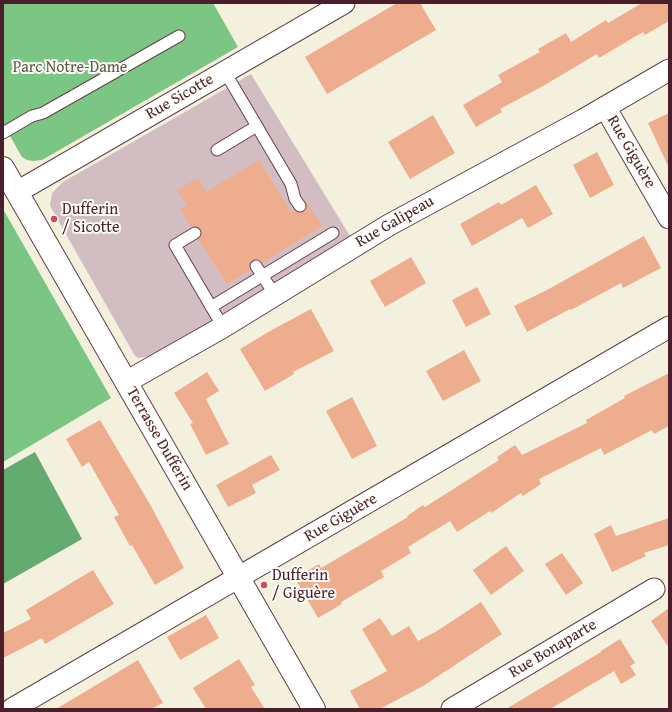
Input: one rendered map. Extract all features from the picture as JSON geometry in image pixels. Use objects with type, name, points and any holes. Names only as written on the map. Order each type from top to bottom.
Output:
[{"type":"street","name":"Rue Sicotte","points":[[17,192],[343,3]]},
{"type":"street","name":"Rue Galipeau","points":[[126,382],[223,327],[399,219],[508,161],[669,70]]},
{"type":"street","name":"Rue Giguère","points":[[605,107],[669,218]]},
{"type":"street","name":"Terrasse Dufferin","points":[[3,168],[314,709]]},
{"type":"street","name":"Rue Giguère","points":[[12,709],[669,327]]},
{"type":"street","name":"Rue Bonaparte","points":[[452,709],[654,589]]},
{"type":"lane","points":[[3,133],[32,116],[43,113],[179,36]]},
{"type":"lane","points":[[225,72],[291,184],[295,199],[300,206]]},
{"type":"lane","points":[[217,150],[257,126]]},
{"type":"lane","points":[[195,233],[176,245],[223,327]]},
{"type":"lane","points":[[211,307],[333,233]]},
{"type":"lane","points":[[256,266],[275,295]]},
{"type":"shaded area","points":[[251,74],[350,236],[152,356],[139,358],[135,356],[50,206],[52,193],[63,182]]},
{"type":"green space","name":"Parc Notre-Dame","points":[[3,3],[213,3],[238,47],[42,160],[27,160],[22,157],[3,124]]},
{"type":"green space","points":[[3,209],[111,398],[3,462]]},
{"type":"green space","points":[[35,452],[82,539],[3,584],[3,470]]},
{"type":"building","points":[[397,3],[420,3],[436,30],[327,94],[305,57]]},
{"type":"building","points":[[642,3],[669,3],[669,21],[645,35],[643,32],[599,58],[597,54],[543,86],[500,109],[502,112],[476,127],[463,105],[502,82],[498,75],[540,52],[538,49],[566,33],[571,42],[606,20],[608,23]]},
{"type":"building","points":[[669,113],[669,168],[648,123]]},
{"type":"building","points":[[433,115],[455,153],[410,179],[388,142]]},
{"type":"building","points":[[597,152],[614,185],[590,198],[573,165]]},
{"type":"building","points":[[259,160],[291,212],[294,210],[297,212],[304,212],[307,202],[322,226],[262,263],[259,260],[253,260],[250,263],[250,270],[227,284],[198,239],[202,233],[201,229],[195,226],[191,227],[180,209],[187,205],[177,190],[198,178],[206,192]]},
{"type":"building","points":[[536,185],[553,214],[528,228],[522,218],[472,246],[460,224],[499,202],[501,205]]},
{"type":"building","points":[[644,236],[661,268],[623,288],[621,283],[527,332],[514,306],[547,290]]},
{"type":"building","points":[[411,257],[426,283],[385,307],[370,281]]},
{"type":"building","points":[[477,287],[491,314],[466,327],[452,300]]},
{"type":"building","points":[[311,309],[334,351],[293,372],[294,374],[265,391],[240,349]]},
{"type":"building","points":[[464,350],[481,381],[443,401],[426,371]]},
{"type":"building","points":[[207,372],[219,391],[206,399],[229,444],[206,455],[190,424],[193,423],[174,393]]},
{"type":"building","points":[[669,373],[669,426],[654,434],[652,430],[604,455],[601,448],[539,479],[541,484],[523,496],[521,493],[491,513],[490,511],[457,532],[450,521],[408,547],[411,553],[381,571],[384,577],[341,602],[342,604],[318,618],[295,578],[319,564],[321,568],[408,517],[407,516],[423,505],[425,507],[499,460],[497,457],[515,445],[522,455],[587,423],[586,420],[625,398],[624,396]]},
{"type":"building","points":[[352,397],[377,446],[352,459],[326,411]]},
{"type":"building","points":[[100,420],[151,506],[184,568],[155,585],[132,545],[130,546],[114,517],[119,515],[89,462],[82,467],[66,439]]},
{"type":"building","points":[[271,455],[280,470],[252,485],[256,493],[228,507],[216,485]]},
{"type":"building","points":[[669,518],[669,545],[644,553],[646,556],[612,572],[594,534],[611,525],[616,536]]},
{"type":"building","points":[[506,546],[524,571],[491,595],[473,570]]},
{"type":"building","points":[[562,553],[583,583],[566,595],[545,564]]},
{"type":"building","points":[[93,570],[114,604],[45,644],[42,638],[3,658],[3,633],[31,619],[26,610]]},
{"type":"building","points":[[481,602],[502,634],[423,686],[380,709],[360,709],[350,691],[387,671],[362,629],[380,618],[392,636],[409,626],[418,641],[437,631]]},
{"type":"building","points":[[669,608],[669,648],[651,621]]},
{"type":"building","points":[[206,615],[219,638],[180,660],[167,637]]},
{"type":"building","points":[[620,639],[635,663],[630,666],[636,675],[621,684],[614,671],[550,709],[506,709],[601,652]]},
{"type":"building","points":[[239,659],[255,685],[251,687],[265,709],[206,709],[193,688]]},
{"type":"building","points":[[138,660],[163,703],[151,709],[56,709]]},
{"type":"place","name":"Dufferin / Sicotte","points":[[54,219]]},
{"type":"place","name":"Dufferin / Giguère","points":[[264,585]]}]
